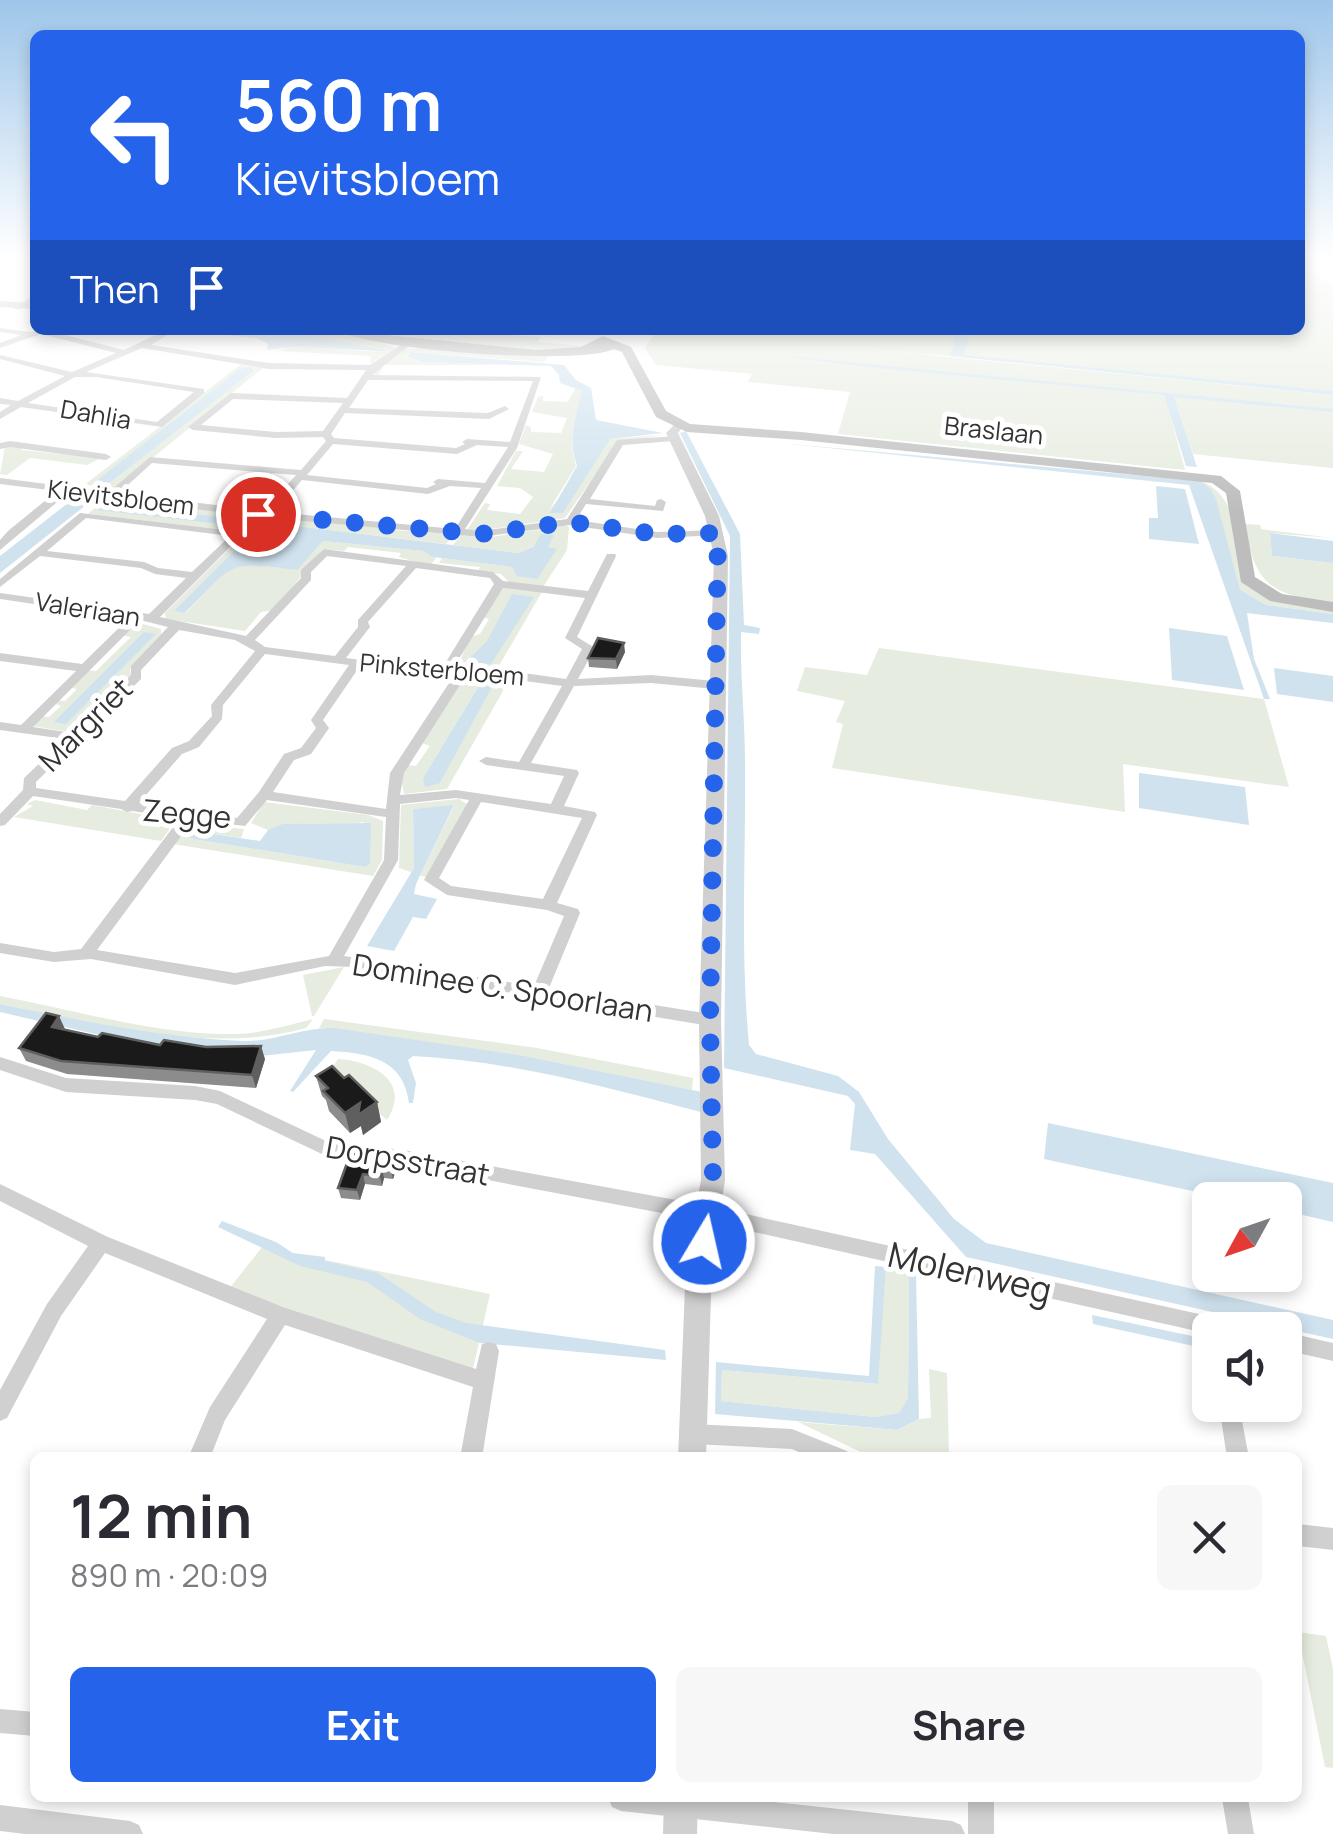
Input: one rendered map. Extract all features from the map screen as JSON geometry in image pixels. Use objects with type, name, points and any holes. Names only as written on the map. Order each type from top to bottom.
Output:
[{"type":"main road","points":[[402,341],[553,352],[604,342],[628,354],[661,414],[676,431]]},
{"type":"main road","name":"Braslaan","points":[[676,431],[802,436],[1182,474],[1214,484],[1233,498],[1247,579],[1254,586],[1272,598],[1328,607]]},
{"type":"street","points":[[79,341],[130,353]]},
{"type":"street","points":[[0,416],[73,375],[152,341]]},
{"type":"street","points":[[152,618],[302,475],[369,372],[410,342]]},
{"type":"street","points":[[143,346],[269,366],[538,380],[513,445],[458,532]]},
{"type":"street","points":[[0,426],[132,358],[130,353]]},
{"type":"street","points":[[0,361],[12,360],[73,375],[96,374]]},
{"type":"street","name":"Dahlia","points":[[39,404],[89,416],[158,425],[202,392],[96,374]]},
{"type":"street","points":[[513,445],[475,443],[457,451],[193,427],[230,396],[438,414],[489,416],[505,409],[528,410]]},
{"type":"street","points":[[0,401],[39,404]]},
{"type":"street","points":[[570,522],[620,442],[676,431],[718,533],[710,1020],[713,1180],[700,1263],[692,1446],[792,1439],[823,1452]]},
{"type":"street","points":[[0,446],[10,444],[106,457]]},
{"type":"street","points":[[110,496],[150,460],[428,491],[448,483],[489,486]]},
{"type":"street","name":"Kievitsbloem","points":[[0,481],[263,514],[481,534],[570,522],[657,534],[718,533]]},
{"type":"street","points":[[0,547],[11,538],[6,532],[66,490]]},
{"type":"street","points":[[584,501],[659,508],[662,502]]},
{"type":"street","points":[[0,584],[84,515],[238,534]]},
{"type":"street","points":[[250,638],[306,578],[305,572],[324,552],[493,575],[500,584],[592,595]]},
{"type":"street","points":[[38,553],[195,576]]},
{"type":"street","points":[[523,766],[589,648],[570,638],[611,556]]},
{"type":"street","points":[[338,660],[364,627],[362,622],[412,566]]},
{"type":"street","points":[[444,674],[500,584]]},
{"type":"street","name":"Valeriaan","points":[[0,596],[152,618],[174,628]]},
{"type":"street","points":[[23,730],[136,616]]},
{"type":"street","points":[[127,808],[176,751],[194,744],[218,716],[217,704],[262,650],[250,638],[174,628]]},
{"type":"street","name":"Margriet","points":[[0,822],[30,791],[29,781],[70,736],[82,733],[136,676],[135,669],[174,628]]},
{"type":"street","name":"Pinksterbloem","points":[[262,650],[444,674],[496,673],[568,682],[651,679],[715,685]]},
{"type":"street","points":[[0,657],[84,668]]},
{"type":"street","points":[[264,795],[290,758],[306,751],[323,728],[317,720],[358,662]]},
{"type":"street","points":[[334,960],[390,860],[397,773],[461,674]]},
{"type":"street","points":[[0,726],[70,736]]},
{"type":"street","points":[[486,761],[572,773],[556,809],[590,814],[548,905]]},
{"type":"street","name":"Zegge","points":[[30,791],[240,824],[264,795],[393,807],[446,794],[556,809]]},
{"type":"street","points":[[478,798],[431,880],[448,890],[548,905],[573,913],[540,992]]},
{"type":"street","points":[[86,954],[188,816]]},
{"type":"street","name":"Dominee C. Spoorlaan","points":[[0,948],[54,957],[86,954],[235,980],[334,960],[710,1020]]},
{"type":"street","name":"Dorpsstraat","points":[[1,1065],[66,1085],[220,1098],[324,1148],[403,1157],[709,1214]]},
{"type":"street","points":[[0,1192],[101,1242],[280,1315],[484,1381]]},
{"type":"street","name":"Molenweg","points":[[709,1214],[1192,1322]]},
{"type":"street","points":[[0,1412],[54,1310],[101,1242]]},
{"type":"street","points":[[201,1452],[217,1414],[280,1315]]},
{"type":"street","points":[[1302,1346],[1333,1352]]},
{"type":"street","points":[[471,1452],[489,1351]]},
{"type":"street","points":[[1232,1422],[1237,1452]]},
{"type":"street","points":[[1302,1536],[1333,1538]]},
{"type":"street","points":[[0,1721],[30,1724]]},
{"type":"street","points":[[639,1802],[680,1812],[952,1834]]},
{"type":"street","points":[[980,1834],[981,1802]]},
{"type":"street","points":[[1235,1802],[1240,1834]]},
{"type":"street","points":[[0,1818],[130,1834]]},
{"type":"shaded area","points":[[323,341],[389,341],[400,346],[374,341],[396,348],[370,364],[371,356],[278,351],[293,347],[381,352]]},
{"type":"shaded area","points":[[421,341],[539,341],[582,346],[534,351]]},
{"type":"shaded area","points":[[650,341],[1333,341],[1333,391],[849,347],[1333,395],[1333,468],[1193,454],[1173,395],[1165,396],[1185,470],[838,434],[850,392],[748,382],[752,374],[656,365],[645,348]]},
{"type":"shaded area","points":[[405,349],[547,357],[544,362],[411,352],[406,357],[423,362],[510,365],[384,365],[378,376],[372,373]]},
{"type":"shaded area","points":[[240,365],[264,367],[112,491],[97,489],[253,370],[97,480],[94,488],[83,486]]},
{"type":"shaded area","points":[[576,387],[583,393],[573,430],[576,466],[549,510],[610,439],[663,435],[618,442],[565,518],[467,530],[485,503],[490,504],[487,510],[520,514],[533,497],[520,488],[497,486],[516,451],[523,451],[511,469],[544,472],[553,454],[519,444],[526,425],[531,432],[561,433],[567,418],[532,412],[538,397],[543,396],[543,401],[568,402]]},
{"type":"shaded area","points":[[5,446],[101,458],[87,465],[30,458],[7,475],[0,474]]},
{"type":"shaded area","points":[[1199,481],[1212,487],[1230,510],[1249,587],[1275,601],[1333,610],[1333,614],[1266,605],[1239,590]]},
{"type":"shaded area","points":[[106,498],[243,514],[245,519],[227,530],[88,514]]},
{"type":"shaded area","points":[[261,517],[454,534],[446,544],[263,522],[175,611],[186,613],[233,569],[255,566],[296,570],[323,541],[423,551],[436,558],[430,566],[399,557],[401,553],[348,547],[344,551],[323,549],[274,610],[261,612],[245,631],[166,619],[165,613]]},
{"type":"shaded area","points":[[1245,524],[1333,538],[1270,533],[1272,556],[1333,563],[1333,605],[1295,596],[1270,584],[1254,562]]},
{"type":"shaded area","points":[[569,527],[567,550],[543,587],[509,582],[501,574],[478,571],[480,567],[439,563],[442,558],[512,567],[556,549],[547,547],[553,536],[519,553],[453,545],[461,535],[486,538]]},
{"type":"shaded area","points":[[503,588],[542,592],[497,669],[457,668],[470,637],[480,634],[489,619],[483,617]]},
{"type":"shaded area","points":[[136,622],[161,629],[161,634],[130,669],[131,677],[123,676],[111,696],[105,695],[79,722],[85,724],[69,732],[32,726],[39,716],[49,717],[61,706],[53,703],[65,701],[77,689],[68,687],[86,670],[96,671],[131,637],[121,635]]},
{"type":"shaded area","points":[[879,648],[1264,699],[1289,787],[1123,764],[1125,812],[832,768],[843,724],[836,722],[845,701],[797,691],[805,667],[867,675]]},
{"type":"shaded area","points":[[500,677],[503,691],[447,789],[404,794],[401,776],[408,765],[416,766],[430,746],[422,743],[462,679]],"holes":[[[493,683],[440,783],[423,778],[480,684]]]},
{"type":"shaded area","points":[[459,799],[467,804],[427,877],[420,876],[454,806],[413,809],[414,868],[411,872],[399,868],[401,805]]},
{"type":"shaded area","points":[[35,800],[87,810],[92,805],[173,820],[173,824],[161,841],[14,817],[33,806],[27,804]]},
{"type":"shaded area","points":[[264,802],[368,815],[383,821],[382,860],[373,876],[173,844],[193,824],[244,829],[241,838],[194,831],[188,838],[365,867],[364,822],[291,825],[268,830],[251,823]]},
{"type":"shaded area","points":[[344,967],[314,1016],[312,1016],[303,975]]},
{"type":"shaded area","points":[[0,996],[149,1027],[208,1034],[256,1032],[313,1019],[306,1028],[269,1036],[192,1038],[114,1028],[0,1004]]},
{"type":"shaded area","points":[[324,1019],[537,1048],[693,1078],[692,1090],[525,1056],[319,1028]]},
{"type":"shaded area","points":[[338,1059],[364,1064],[385,1076],[395,1094],[387,1120],[349,1086],[327,1076]]},
{"type":"shaded area","points":[[262,1247],[490,1294],[473,1369],[229,1289]]},
{"type":"shaded area","points":[[886,1267],[909,1273],[908,1398],[899,1413],[875,1417],[721,1401],[722,1370],[877,1384]]},
{"type":"shaded area","points":[[929,1369],[947,1373],[949,1452],[861,1452],[798,1422],[897,1430],[919,1419],[931,1418]]},
{"type":"shaded area","points":[[1302,1633],[1326,1636],[1333,1669],[1333,1768],[1325,1767],[1302,1652]]},
{"type":"water","points":[[262,341],[334,341],[386,351],[293,347],[267,350],[268,344]]},
{"type":"water","points":[[955,341],[968,341],[964,355],[1333,391],[1333,395],[950,356]]},
{"type":"water","points":[[411,352],[564,365],[576,380],[591,388],[596,420],[663,433],[610,439],[563,513],[550,513],[577,466],[572,437],[582,391],[560,383],[551,366],[423,362],[407,357]]},
{"type":"water","points":[[766,354],[1333,412],[1174,397],[1197,467],[1186,466],[1164,395]]},
{"type":"water","points":[[251,367],[253,371],[111,482],[95,488],[97,480],[240,369]]},
{"type":"water","points":[[686,431],[740,534],[744,625],[760,628],[759,634],[741,632],[749,1045],[756,1054],[838,1076],[859,1092],[888,1139],[954,1219],[986,1243],[1192,1289],[1192,1292],[1297,1312],[1212,1312],[966,1257],[875,1154],[850,1150],[855,1104],[848,1096],[724,1068],[730,536],[680,433]]},
{"type":"water","points":[[780,443],[1200,481],[1216,499],[1240,590],[1266,605],[1333,614],[1333,623],[1247,613],[1254,659],[1270,699],[1264,699],[1189,485]]},
{"type":"water","points":[[1156,486],[1185,489],[1199,544],[1149,539],[1149,518],[1158,518]]},
{"type":"water","points":[[88,497],[86,505],[0,573],[0,556],[68,503]]},
{"type":"water","points":[[106,503],[235,519],[229,525],[98,510]]},
{"type":"water","points":[[263,522],[519,553],[534,546],[541,534],[554,535],[548,547],[557,549],[537,579],[517,576],[512,567],[433,557],[423,551],[323,541],[297,570],[256,566],[233,569],[185,613],[174,611]]},
{"type":"water","points":[[1270,533],[1333,541],[1333,563],[1272,556]]},
{"type":"water","points":[[512,594],[534,597],[491,664],[474,665],[470,658],[487,641]]},
{"type":"water","points":[[1169,628],[1227,636],[1244,690],[1172,680]]},
{"type":"water","points":[[144,632],[156,634],[66,724],[54,722]]},
{"type":"water","points":[[1274,668],[1333,676],[1333,702],[1277,694]]},
{"type":"water","points":[[494,683],[440,783],[425,787],[423,778],[480,684]]},
{"type":"water","points":[[1139,773],[1245,787],[1249,825],[1139,808]]},
{"type":"water","points":[[454,805],[416,884],[414,894],[437,899],[426,919],[413,917],[394,951],[367,946],[414,868],[413,809]]},
{"type":"water","points":[[371,823],[370,863],[365,867],[188,838],[193,831],[260,841],[268,830],[283,824]]},
{"type":"water","points":[[0,1004],[182,1036],[254,1041],[334,1028],[525,1056],[702,1092],[701,1112],[522,1069],[413,1056],[408,1060],[416,1083],[413,1103],[409,1103],[400,1077],[382,1061],[331,1051],[293,1092],[290,1091],[316,1050],[260,1056],[164,1050],[0,1012]]},
{"type":"water","points":[[1048,1123],[1333,1183],[1333,1222],[1302,1215],[1302,1182],[1192,1182],[1192,1191],[1044,1159]]},
{"type":"water","points":[[222,1221],[276,1242],[293,1253],[325,1257],[325,1261],[378,1273],[436,1312],[466,1323],[665,1350],[666,1360],[480,1343],[420,1319],[367,1282],[300,1266],[218,1227]]},
{"type":"water","points":[[875,1266],[886,1267],[878,1384],[722,1370],[721,1401],[875,1417],[899,1413],[908,1398],[909,1273],[916,1274],[919,1419],[897,1430],[715,1414],[716,1362],[869,1376]]},
{"type":"water","points":[[1302,1313],[1333,1320],[1333,1339],[1302,1332]]},
{"type":"water","points":[[1092,1315],[1192,1336],[1192,1346],[1093,1324]]},
{"type":"building","points":[[598,638],[624,643],[616,659],[588,658]]},
{"type":"building","points":[[46,1013],[59,1016],[52,1027],[98,1037],[102,1033],[160,1045],[164,1040],[206,1047],[261,1046],[252,1075],[61,1061],[19,1048]]},
{"type":"building","points":[[332,1066],[344,1078],[349,1075],[377,1102],[358,1115],[360,1103],[345,1113],[323,1091],[328,1088],[316,1076]]},
{"type":"building","points":[[351,1152],[395,1157],[391,1169],[382,1168],[380,1176],[363,1174],[357,1190],[338,1188]]},
{"type":"route","points":[[258,514],[481,534],[554,522],[657,534],[718,533],[710,1020],[713,1180],[704,1242]]}]
